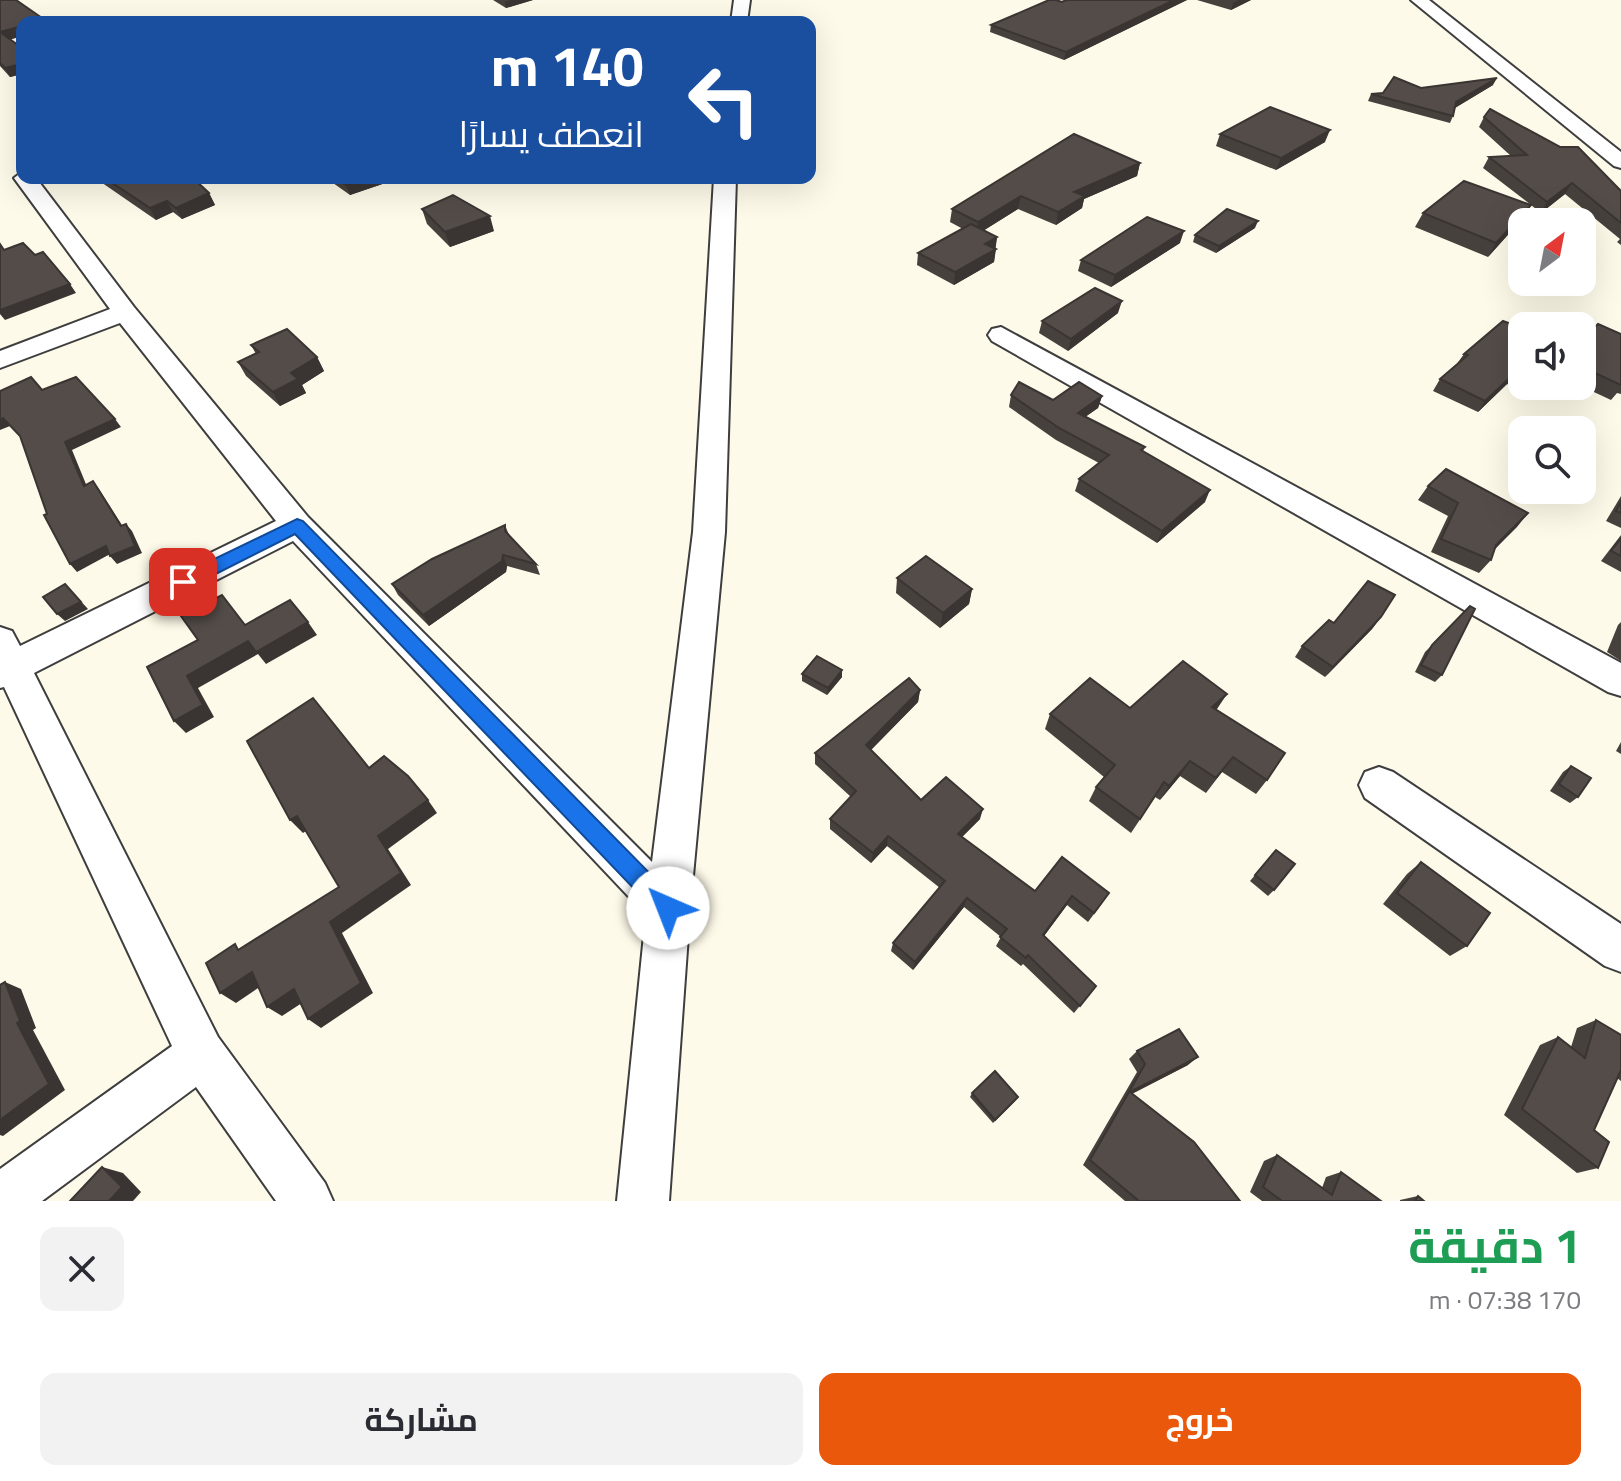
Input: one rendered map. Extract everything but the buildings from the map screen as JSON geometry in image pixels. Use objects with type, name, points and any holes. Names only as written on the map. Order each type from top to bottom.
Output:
[{"type":"street","points":[[1419,0],[1621,162]]},
{"type":"street","points":[[29,184],[125,312],[297,525],[668,908]]},
{"type":"street","points":[[643,1201],[668,908],[709,532],[725,184]]},
{"type":"street","points":[[0,360],[125,312]]},
{"type":"street","points":[[1001,335],[1621,681]]},
{"type":"street","points":[[297,525],[4,660],[201,1054],[307,1201]]},
{"type":"street","points":[[1379,785],[1621,950]]},
{"type":"street","points":[[0,1200],[201,1054]]},
{"type":"route","points":[[183,582],[297,525],[668,908]]}]
